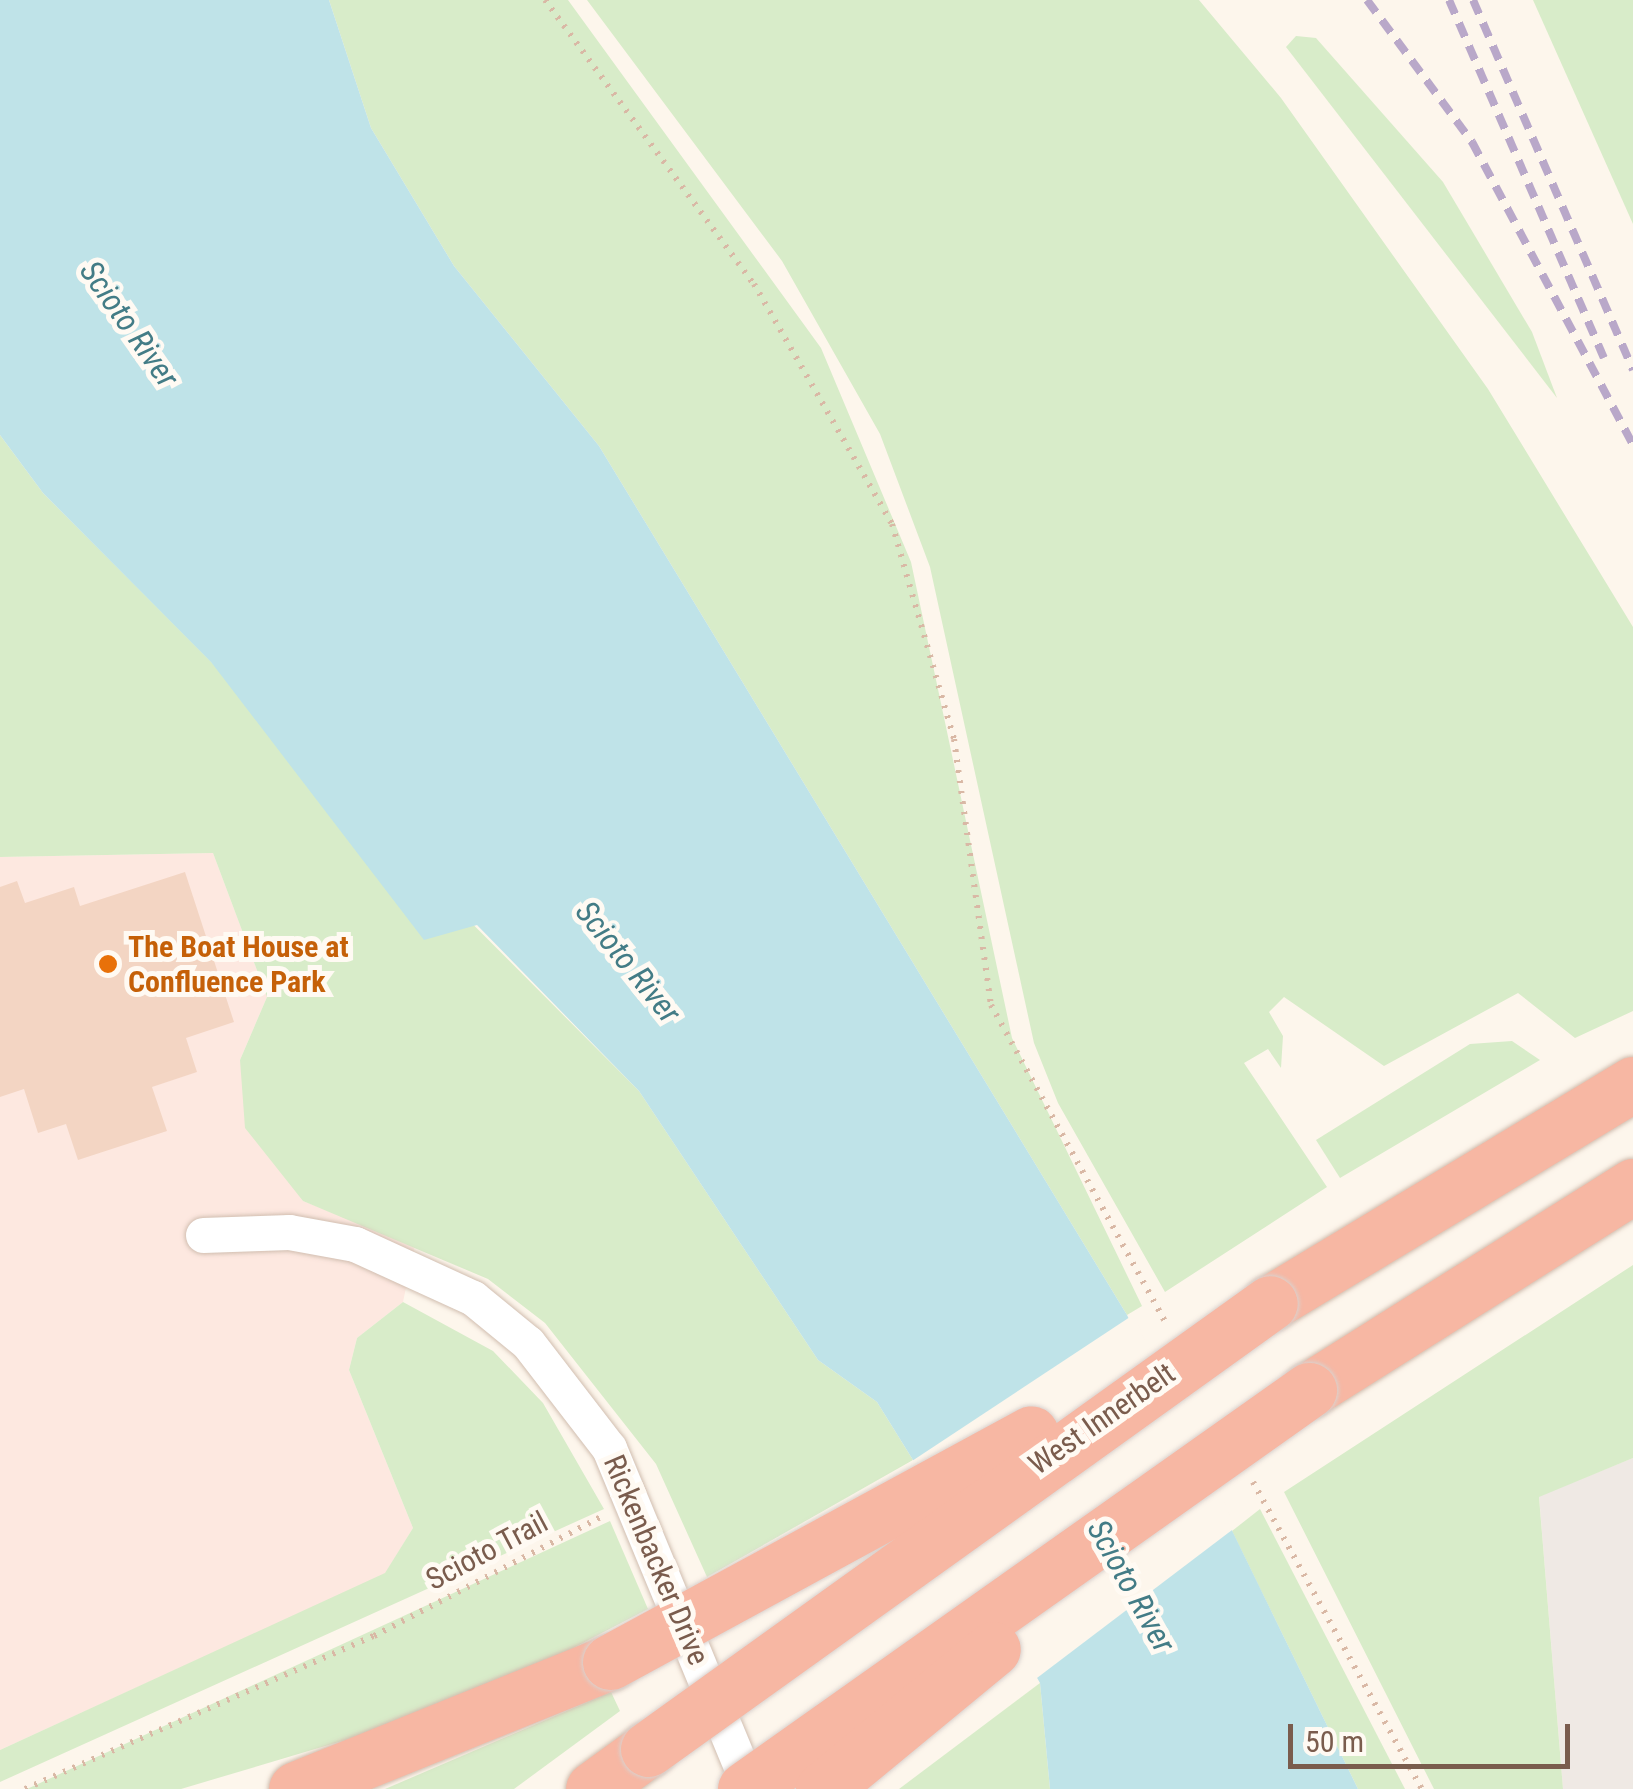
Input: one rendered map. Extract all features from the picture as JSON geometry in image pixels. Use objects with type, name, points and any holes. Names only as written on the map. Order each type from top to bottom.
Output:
[{"type":"highway","name":"West Innerbelt","points":[[594,1789],[1270,1302],[1633,1084]]},
{"type":"highway","points":[[747,1789],[1308,1390],[1633,1186]]},
{"type":"highway","points":[[296,1789],[610,1662],[1270,1302]]},
{"type":"highway","points":[[823,1789],[1308,1390]]},
{"type":"street","name":"Rickenbacker Drive","points":[[203,1235],[289,1232],[354,1244],[473,1298],[568,1389],[634,1500],[747,1789]]},
{"type":"path","points":[[545,0],[754,284],[892,524],[954,739],[991,1004],[1174,1339]]},
{"type":"path","points":[[1251,1478],[1422,1789]]},
{"type":"path","name":"Scioto Trail","points":[[25,1789],[374,1636],[634,1500]]},
{"type":"shaded area","points":[[213,853],[267,997],[240,1060],[303,1201],[415,1245],[403,1302],[357,1338],[349,1370],[413,1528],[385,1574],[0,1750],[0,857]]},
{"type":"shaded area","points":[[1633,1458],[1633,1789],[1563,1789],[1539,1496]]},
{"type":"green space","points":[[329,0],[568,0],[821,348],[911,562],[1012,1038],[1142,1306],[1127,1315],[599,446],[454,266],[371,128]]},
{"type":"green space","points":[[587,0],[1199,0],[1281,98],[1488,389],[1633,627],[1633,1011],[1575,1038],[1518,993],[1384,1066],[1284,997],[1269,1012],[1283,1036],[1281,1068],[1268,1049],[1244,1063],[1327,1187],[1165,1292],[1058,1103],[1034,1043],[930,567],[880,434],[782,261]]},
{"type":"green space","points":[[1533,0],[1633,0],[1633,224]]},
{"type":"green space","points":[[1296,36],[1316,38],[1443,182],[1532,332],[1557,398],[1286,47]]},
{"type":"green space","points":[[0,435],[43,493],[639,1091],[818,1360],[877,1402],[913,1460],[707,1577],[656,1464],[545,1323],[488,1279],[303,1201],[245,1128],[240,1060],[267,997],[213,853],[0,857]]},
{"type":"green space","points":[[1512,1041],[1540,1060],[1340,1178],[1316,1140],[1470,1044]]},
{"type":"green space","points":[[1633,1265],[1633,1458],[1539,1497],[1563,1789],[1434,1789],[1284,1492]]},
{"type":"green space","points":[[403,1302],[493,1351],[543,1403],[604,1509],[0,1782],[0,1750],[385,1573],[413,1528],[349,1370],[357,1338]]},
{"type":"green space","points":[[1260,1509],[1405,1789],[1358,1789],[1232,1531]]},
{"type":"green space","points":[[610,1521],[648,1609],[552,1659],[399,1724],[181,1789],[27,1789]]},
{"type":"green space","points":[[1040,1683],[1050,1789],[899,1789]]},
{"type":"green space","points":[[611,1692],[620,1711],[514,1789],[385,1789]]},
{"type":"water","name":"Scioto River","points":[[0,0],[329,0],[371,128],[454,266],[599,446],[1127,1315],[1358,1789],[1050,1789],[1040,1683],[913,1460],[877,1402],[818,1360],[639,1091],[477,925],[424,940],[211,662],[43,493],[0,435]]},
{"type":"pier","points":[[1133,1315],[1236,1527],[1033,1681],[909,1463]]},
{"type":"building","name":"The Boat House at Confluence Park","points":[[185,872],[234,1022],[186,1038],[197,1072],[152,1087],[167,1131],[78,1160],[66,1124],[38,1133],[24,1089],[0,1097],[0,887],[17,881],[25,903],[74,887],[80,906]]},
{"type":"railway","points":[[1367,0],[1472,142],[1633,445]]},
{"type":"railway","points":[[1449,0],[1604,358]]},
{"type":"railway","points":[[1473,0],[1633,370]]},
{"type":"place","name":"The Boat House at Confluence Park","points":[[108,964]]}]
